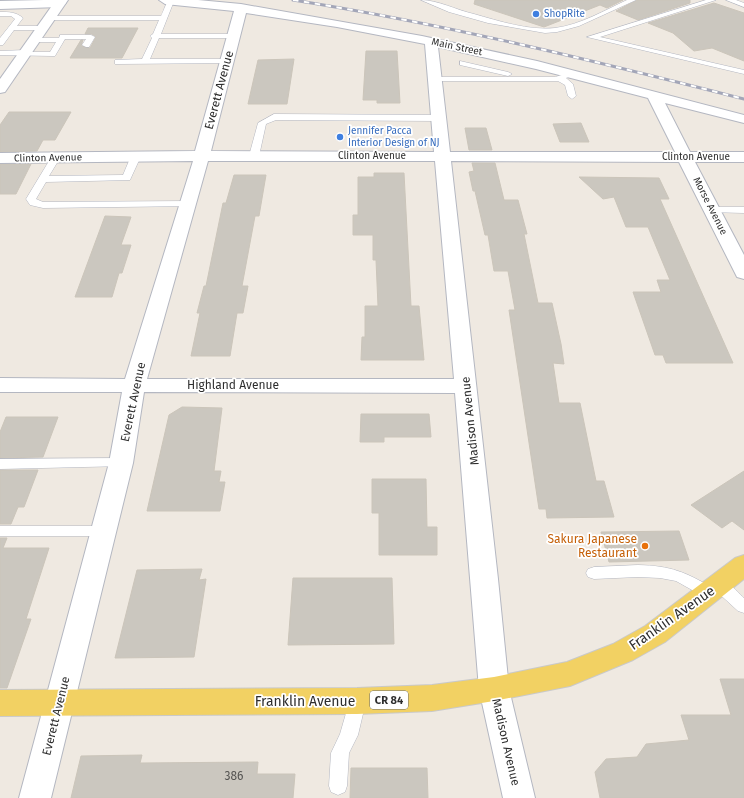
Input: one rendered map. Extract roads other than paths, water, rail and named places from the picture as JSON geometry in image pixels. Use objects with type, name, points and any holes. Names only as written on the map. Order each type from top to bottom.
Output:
[{"type":"main road","name":"Franklin Avenue","points":[[0,703],[357,701],[432,698],[494,689],[570,674],[623,652],[655,634],[744,565]]},
{"type":"street","name":"Main Street","points":[[168,0],[241,8],[358,26],[508,58],[566,76],[654,96],[744,119]]},
{"type":"street","points":[[0,5],[61,2]]},
{"type":"street","points":[[0,89],[5,76],[24,53],[61,2]]},
{"type":"street","name":"Everett Avenue","points":[[36,798],[121,463],[134,385],[189,204],[241,8]]},
{"type":"street","name":"Madison Avenue","points":[[431,42],[466,386],[494,689],[519,798]]},
{"type":"street","name":"Morse Avenue","points":[[654,96],[744,273]]},
{"type":"street","name":"Clinton Avenue","points":[[0,158],[136,156],[744,157]]},
{"type":"street","name":"Highland Avenue","points":[[1,386],[466,386]]},
{"type":"lane","points":[[145,62],[168,0]]},
{"type":"lane","points":[[424,0],[467,14],[541,31],[556,30],[572,26],[633,0]]},
{"type":"lane","points":[[713,0],[591,37],[744,72]]},
{"type":"lane","points":[[729,0],[744,5]]},
{"type":"lane","points":[[0,14],[18,16],[19,18],[0,43]]},
{"type":"lane","points":[[49,18],[162,18]]},
{"type":"lane","points":[[11,28],[41,28]]},
{"type":"lane","points":[[154,36],[233,36]]},
{"type":"lane","points":[[0,54],[52,54],[62,37],[91,37],[86,45]]},
{"type":"lane","points":[[33,40],[60,40]]},
{"type":"lane","points":[[118,62],[226,62]]},
{"type":"lane","points":[[463,62],[526,79]]},
{"type":"lane","points":[[435,79],[526,79],[566,76],[572,96]]},
{"type":"lane","points":[[254,156],[262,123],[274,117],[439,118]]},
{"type":"lane","points":[[42,179],[127,178],[136,156]]},
{"type":"lane","points":[[55,158],[31,199],[34,203],[43,205],[189,204]]},
{"type":"lane","points":[[712,210],[744,210]]},
{"type":"lane","points":[[0,464],[121,463]]},
{"type":"lane","points":[[0,532],[103,532]]},
{"type":"lane","points":[[594,573],[652,571],[669,574],[713,589],[744,607]]},
{"type":"lane","points":[[338,786],[340,753],[349,735],[357,701]]},
{"type":"railway","points":[[293,0],[407,20],[520,44],[744,99]]},
{"type":"place","name":"ShopRite","points":[[536,14]]},
{"type":"place","name":"Jennifer Pacca Interior Design of NJ","points":[[340,137]]},
{"type":"place","name":"Sakura Japanese Restaurant","points":[[645,546]]}]
